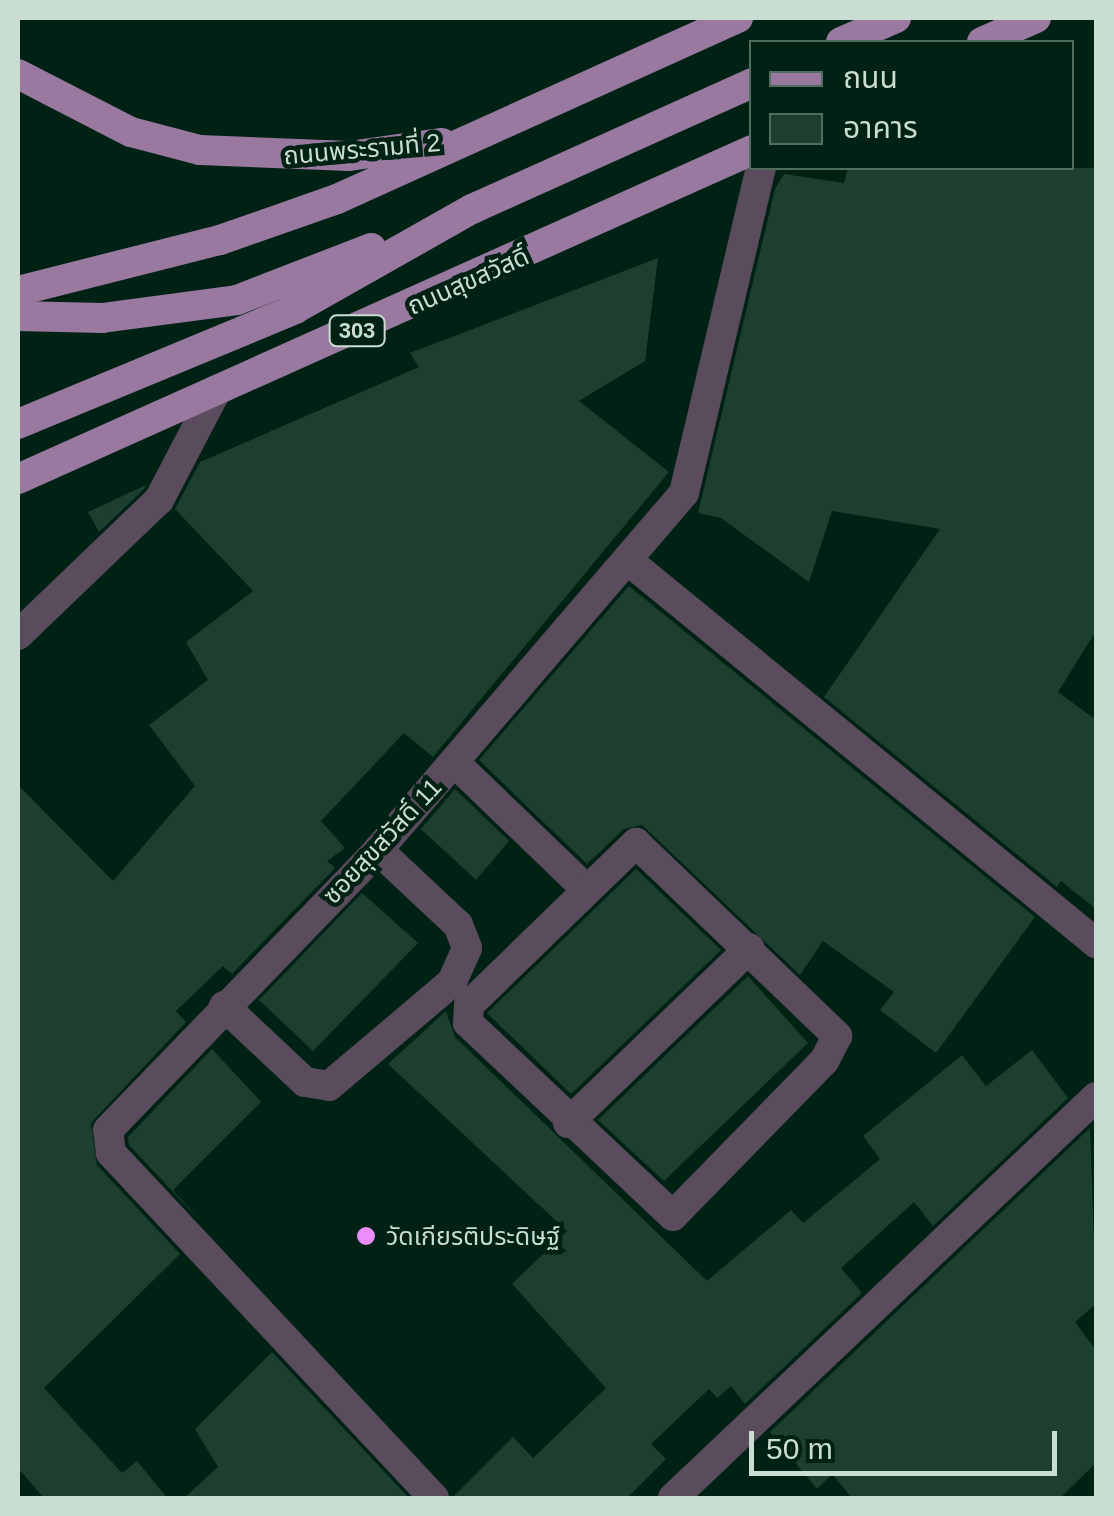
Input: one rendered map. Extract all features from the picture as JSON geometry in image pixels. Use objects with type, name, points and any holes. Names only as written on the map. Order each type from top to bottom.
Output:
[{"type":"main road","points":[[18,291],[220,240],[482,137],[738,18]]},
{"type":"main road","points":[[846,40],[896,18]]},
{"type":"main road","points":[[986,40],[1036,18]]},
{"type":"main road","name":"ถนนพระรามที่ 2","points":[[18,74],[130,132],[200,150],[349,156],[482,137]]},
{"type":"main road","points":[[18,316],[102,318],[237,300],[472,209],[749,84]]},
{"type":"main road","name":"ถนนสุขสวัสดิ์","points":[[18,479],[214,396],[749,152]]},
{"type":"main road","points":[[18,424],[295,309],[472,209]]},
{"type":"street","name":"ซอยสุขสวัสดิ์ 11","points":[[434,1498],[111,1153],[108,1130],[123,1108],[378,850],[631,563],[684,493],[761,170]]},
{"type":"street","points":[[18,635],[159,500],[214,396]]},
{"type":"street","points":[[631,563],[1096,943]]},
{"type":"street","points":[[454,762],[583,886]]},
{"type":"street","points":[[636,844],[750,948],[837,1036],[824,1061],[673,1216],[568,1122],[468,1023],[469,1005],[583,886],[636,844]]},
{"type":"street","points":[[224,1006],[317,1087],[364,1064],[452,982],[466,948],[458,925],[378,850]]},
{"type":"street","points":[[568,1122],[750,948]]},
{"type":"street","points":[[672,1498],[1096,1097]]},
{"type":"building","points":[[1096,168],[1096,631],[1058,692],[1096,720],[1096,909],[1061,881],[1057,887],[824,697],[940,529],[832,511],[809,582],[721,518],[698,513],[775,189],[784,174],[844,183],[847,170]]},
{"type":"building","points":[[658,258],[645,361],[579,401],[669,472],[433,757],[404,733],[321,821],[345,848],[327,861],[335,868],[232,974],[223,966],[176,1011],[186,1022],[91,1123],[97,1165],[180,1254],[44,1388],[122,1473],[137,1461],[167,1498],[44,1498],[18,1468],[18,785],[113,881],[195,786],[149,725],[208,680],[186,642],[253,591],[175,509],[200,462],[419,367],[410,353]]},
{"type":"building","points":[[146,485],[144,489],[99,532],[88,512]]},
{"type":"building","points":[[629,586],[1035,917],[936,1053],[880,1010],[894,992],[823,941],[800,975],[642,825],[624,829],[587,864],[479,760]]},
{"type":"building","points":[[455,789],[509,841],[476,880],[421,829]]},
{"type":"building","points":[[636,869],[721,950],[571,1094],[487,1013]]},
{"type":"building","points":[[362,893],[418,943],[313,1051],[259,1000]]},
{"type":"building","points":[[748,976],[808,1043],[664,1181],[598,1120]]},
{"type":"building","points":[[446,1011],[455,1037],[707,1281],[791,1210],[803,1223],[880,1159],[863,1136],[962,1055],[986,1086],[1032,1050],[1068,1098],[933,1226],[914,1202],[841,1268],[862,1293],[745,1404],[731,1386],[717,1398],[709,1389],[651,1444],[666,1459],[627,1498],[452,1498],[513,1437],[533,1458],[606,1388],[512,1284],[567,1231],[388,1064]]},
{"type":"building","points":[[212,1049],[261,1102],[173,1190],[206,1227],[129,1145],[128,1137]]},
{"type":"building","points":[[1090,1128],[1096,1304],[1075,1322],[1096,1350],[1096,1463],[1060,1498],[852,1498],[832,1474],[817,1489],[770,1432]]},
{"type":"building","points":[[272,1352],[409,1498],[184,1498],[218,1467],[195,1429]]},
{"type":"place","name":"วัดเกียรติประดิษฐ์","points":[[366,1236]]}]
